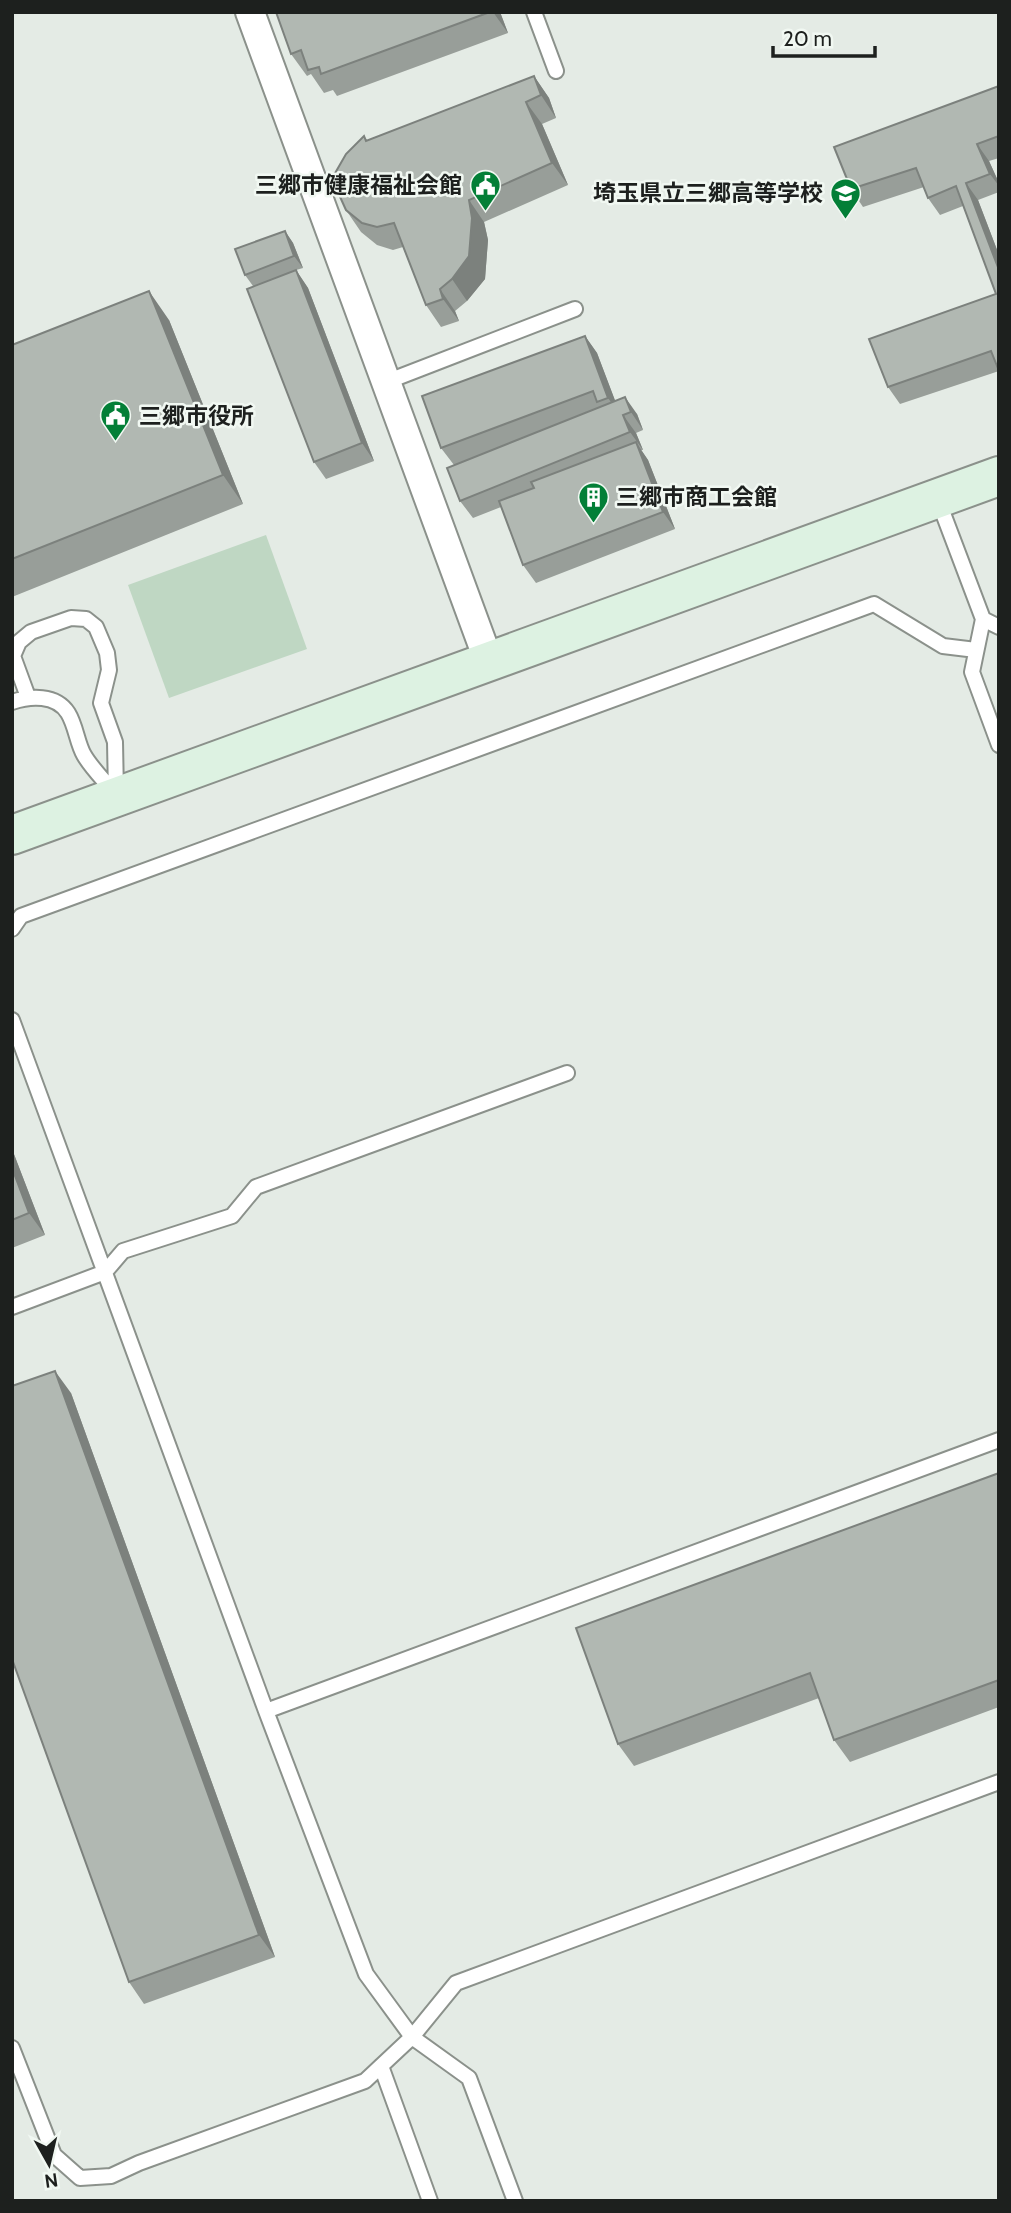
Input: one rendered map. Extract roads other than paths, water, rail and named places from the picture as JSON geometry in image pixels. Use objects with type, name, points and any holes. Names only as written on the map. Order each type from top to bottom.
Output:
[{"type":"street","points":[[250,12],[489,662]]},
{"type":"street","points":[[12,835],[999,476]]},
{"type":"lane","points":[[534,12],[556,71]]},
{"type":"lane","points":[[386,382],[575,309]]},
{"type":"lane","points":[[938,499],[983,619],[972,672],[999,746]]},
{"type":"lane","points":[[12,929],[21,916],[874,604],[943,646],[976,650]]},
{"type":"lane","points":[[28,697],[13,656],[19,642],[31,632],[71,618],[86,619],[96,627],[109,670],[101,703],[115,742],[117,796]]},
{"type":"lane","points":[[983,619],[999,627]]},
{"type":"lane","points":[[12,702],[28,697],[44,698],[58,704],[68,713],[84,755],[117,796]]},
{"type":"lane","points":[[12,1020],[266,1711],[366,1974],[412,2036],[469,2078],[515,2201]]},
{"type":"lane","points":[[12,1307],[105,1272],[123,1251],[232,1216],[256,1187],[567,1073]]},
{"type":"lane","points":[[266,1711],[999,1440]]},
{"type":"lane","points":[[12,2048],[54,2155],[80,2178],[111,2176],[151,2158],[365,2081],[412,2036],[456,1983],[999,1782]]},
{"type":"lane","points":[[381,2066],[430,2201]]},
{"type":"place","name":"三郷市健康福祉会館","points":[[485,212]]},
{"type":"place","name":"埼玉県立三郷高等学校","points":[[846,220]]},
{"type":"place","name":"三郷市役所","points":[[116,443]]},
{"type":"place","name":"三郷市商工会館","points":[[593,524]]}]
